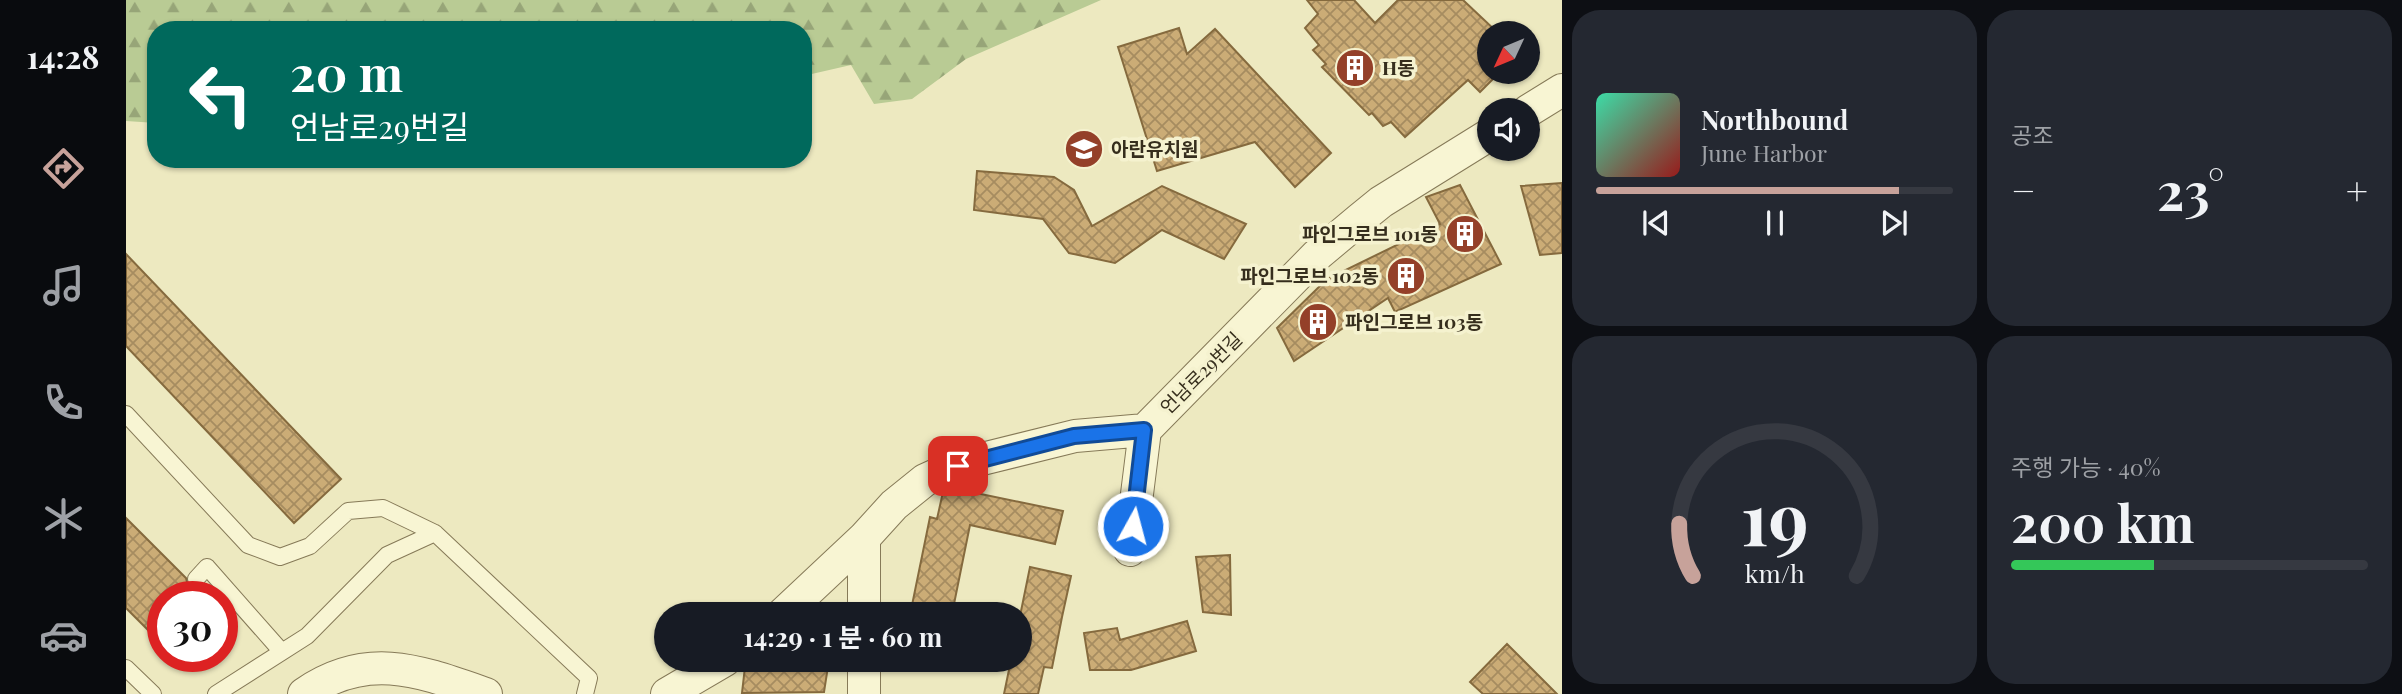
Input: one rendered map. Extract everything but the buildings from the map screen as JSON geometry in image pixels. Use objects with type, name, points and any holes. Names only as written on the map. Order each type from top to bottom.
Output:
[{"type":"street","points":[[1540,104],[1562,90]]},
{"type":"street","name":"언남로29번길","points":[[796,602],[864,538],[894,505],[925,480],[958,466],[1074,436],[1144,430],[1335,241],[1381,202],[1477,142]]},
{"type":"street","points":[[1130,550],[1144,430]]},
{"type":"street","points":[[864,538],[864,602]]},
{"type":"street","points":[[303,694],[339,674],[382,667],[430,675],[486,694]]},
{"type":"street","points":[[667,694],[705,672]]},
{"type":"street","points":[[864,672],[864,694]]},
{"type":"lane","points":[[126,414],[248,545],[279,557],[310,546],[348,511],[383,508],[435,533],[589,678],[585,694]]},
{"type":"lane","points":[[216,694],[307,636],[387,555],[435,533]]},
{"type":"lane","points":[[196,579],[207,567],[282,652]]},
{"type":"lane","points":[[126,668],[153,694]]},
{"type":"green space","points":[[126,0],[1101,0],[966,59],[912,99],[874,104],[851,65],[812,74],[812,21],[147,21],[147,122],[126,121]]},
{"type":"place","name":"H동","points":[[1355,68]]},
{"type":"place","name":"아란유치원","points":[[1084,149]]},
{"type":"place","name":"파인그로브 101동","points":[[1465,234]]},
{"type":"place","name":"파인그로브 102동","points":[[1406,276]]},
{"type":"place","name":"파인그로브 103동","points":[[1318,322]]},
{"type":"route","points":[[958,466],[1074,436],[1144,430],[1133,526]]}]
